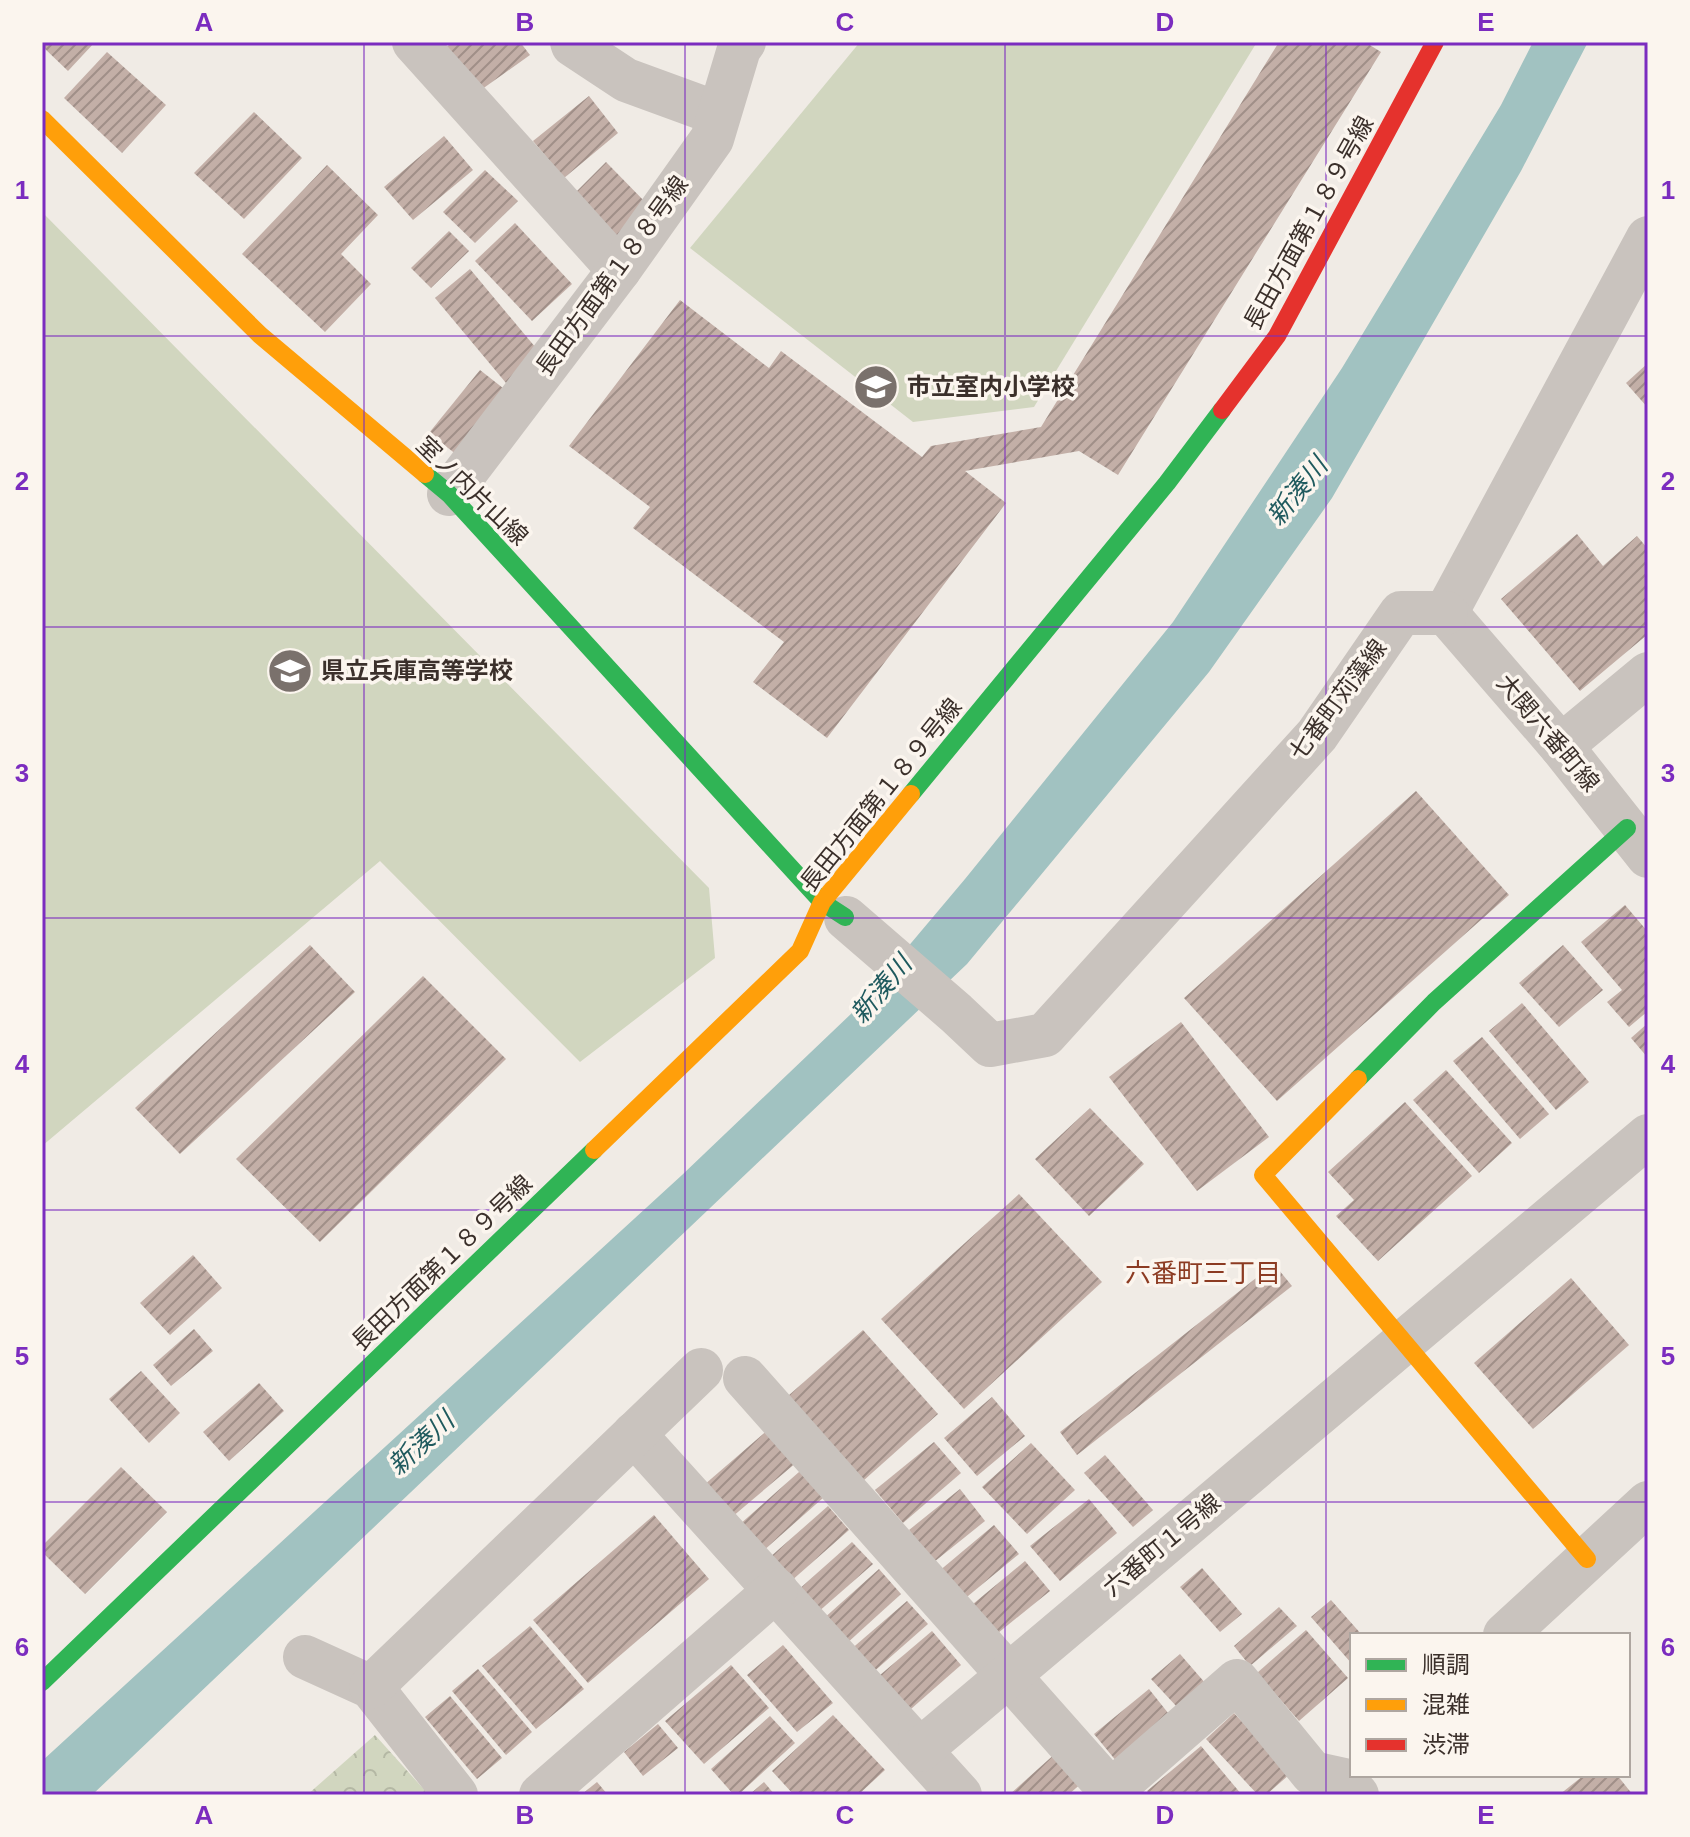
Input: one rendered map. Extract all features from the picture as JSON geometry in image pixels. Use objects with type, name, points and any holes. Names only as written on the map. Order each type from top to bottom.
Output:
[{"type":"street","points":[[414,42],[619,270]]},
{"type":"street","points":[[572,42],[626,80],[719,114]]},
{"type":"street","name":"長田方面第１８８号線","points":[[449,494],[619,270],[712,139],[739,49],[744,42]]},
{"type":"street","name":"長田方面第１８９号線","points":[[42,1682],[800,951],[1157,495],[1277,336],[1435,42]]},
{"type":"street","name":"室ノ内片山線","points":[[42,119],[260,335],[449,494],[834,910]]},
{"type":"street","points":[[1446,613],[1648,238]]},
{"type":"street","name":"七番町苅藻線","points":[[834,910],[990,1045],[1045,1035],[1317,735],[1401,613],[1446,613]]},
{"type":"street","name":"大関六番町線","points":[[1446,613],[1561,746],[1637,842]]},
{"type":"street","points":[[1561,746],[1648,674]]},
{"type":"street","points":[[1587,1559],[1263,1175],[1434,1002],[1637,842]]},
{"type":"street","name":"六番町１号線","points":[[937,1779],[1008,1676],[1648,1136]]},
{"type":"street","points":[[371,1687],[701,1370]]},
{"type":"street","points":[[745,1378],[1111,1791],[1237,1681],[1312,1773],[1345,1786]]},
{"type":"street","points":[[634,1434],[776,1590],[937,1779]]},
{"type":"street","points":[[1507,1633],[1648,1503]]},
{"type":"street","points":[[541,1795],[776,1590]]},
{"type":"street","points":[[305,1657],[371,1687],[456,1795]]},
{"type":"green space","points":[[860,42],[1257,42],[1034,407],[913,422],[690,248]]},
{"type":"green space","name":"県立兵庫高等学校","points":[[42,212],[709,888],[715,958],[580,1062],[380,861],[42,1146]]},
{"type":"green space","points":[[375,1735],[429,1795],[307,1795]]},
{"type":"water","name":"新湊川","points":[[1533,42],[1588,42],[1521,171],[1332,498],[1209,672],[967,964],[92,1795],[42,1795],[42,1761],[682,1175],[853,1012],[1173,622],[1342,368],[1501,105]]},
{"type":"building","points":[[42,42],[95,42],[68,71],[42,46]]},
{"type":"building","points":[[454,42],[520,42],[530,55],[478,92],[446,47]]},
{"type":"building","points":[[1279,42],[1365,42],[1381,52],[1118,475],[1079,451],[965,471],[1006,503],[827,738],[753,682],[784,642],[633,528],[650,507],[569,446],[680,300],[769,368],[781,351],[922,457],[931,446],[1041,427]]},
{"type":"building","points":[[107,52],[166,105],[122,153],[64,98]]},
{"type":"building","points":[[589,96],[618,133],[564,178],[533,141]]},
{"type":"building","points":[[254,112],[302,158],[244,219],[194,173]]},
{"type":"building","points":[[444,136],[473,170],[413,220],[384,187]]},
{"type":"building","points":[[606,162],[650,207],[617,239],[573,195]]},
{"type":"building","points":[[327,165],[378,215],[341,254],[371,284],[325,332],[242,254]]},
{"type":"building","points":[[485,170],[518,201],[475,243],[443,212]]},
{"type":"building","points":[[515,223],[572,284],[532,321],[475,261]]},
{"type":"building","points":[[449,231],[469,251],[431,288],[411,268]]},
{"type":"building","points":[[470,269],[541,354],[506,383],[435,298]]},
{"type":"building","points":[[1648,363],[1648,408],[1626,383]]},
{"type":"building","points":[[480,370],[508,392],[457,455],[429,433]]},
{"type":"building","points":[[1577,534],[1603,566],[1637,536],[1648,549],[1648,634],[1580,691],[1501,599]]},
{"type":"building","points":[[1416,791],[1509,895],[1277,1101],[1184,998]]},
{"type":"building","points":[[1625,905],[1648,932],[1648,1011],[1629,1027],[1607,1002],[1622,990],[1581,942]]},
{"type":"building","points":[[310,945],[355,992],[180,1154],[135,1108]]},
{"type":"building","points":[[1563,945],[1603,990],[1559,1027],[1519,983]]},
{"type":"building","points":[[423,976],[506,1059],[320,1242],[236,1159]]},
{"type":"building","points":[[1522,1003],[1589,1082],[1556,1110],[1489,1031]]},
{"type":"building","points":[[1181,1022],[1269,1137],[1197,1191],[1109,1077]]},
{"type":"building","points":[[1648,1023],[1648,1058],[1631,1038]]},
{"type":"building","points":[[1482,1037],[1549,1114],[1520,1139],[1453,1061]]},
{"type":"building","points":[[1446,1070],[1512,1143],[1479,1173],[1413,1100]]},
{"type":"building","points":[[1405,1102],[1472,1176],[1378,1261],[1336,1216],[1354,1200],[1328,1172]]},
{"type":"building","points":[[1090,1108],[1144,1164],[1089,1216],[1035,1159]]},
{"type":"building","points":[[1019,1194],[1102,1282],[964,1409],[881,1319]]},
{"type":"building","points":[[193,1255],[222,1288],[170,1335],[140,1303]]},
{"type":"building","points":[[1274,1264],[1292,1286],[1077,1455],[1060,1432]]},
{"type":"building","points":[[1571,1278],[1629,1345],[1533,1429],[1474,1363]]},
{"type":"building","points":[[194,1329],[213,1351],[171,1386],[153,1365]]},
{"type":"building","points":[[863,1330],[938,1414],[863,1481],[788,1396]]},
{"type":"building","points":[[141,1371],[180,1413],[149,1443],[109,1399]]},
{"type":"building","points":[[259,1383],[284,1411],[229,1461],[203,1432]]},
{"type":"building","points":[[992,1397],[1025,1436],[977,1476],[944,1438]]},
{"type":"building","points":[[769,1429],[797,1462],[732,1517],[704,1485]]},
{"type":"building","points":[[934,1442],[961,1473],[903,1523],[875,1490]]},
{"type":"building","points":[[1031,1443],[1075,1490],[1027,1534],[982,1487]]},
{"type":"building","points":[[1105,1455],[1153,1510],[1133,1527],[1084,1473]]},
{"type":"building","points":[[808,1464],[832,1490],[763,1551],[739,1525]]},
{"type":"building","points":[[121,1467],[167,1512],[85,1594],[42,1552],[42,1546]]},
{"type":"building","points":[[960,1489],[985,1521],[934,1562],[909,1530]]},
{"type":"building","points":[[1089,1499],[1117,1533],[1060,1581],[1030,1546]]},
{"type":"building","points":[[828,1506],[849,1530],[790,1582],[769,1558]]},
{"type":"building","points":[[654,1515],[709,1579],[588,1683],[533,1620]]},
{"type":"building","points":[[994,1525],[1019,1554],[962,1601],[938,1572]]},
{"type":"building","points":[[852,1542],[873,1564],[817,1613],[797,1591]]},
{"type":"building","points":[[1025,1561],[1050,1591],[998,1633],[973,1604]]},
{"type":"building","points":[[1202,1568],[1242,1614],[1220,1632],[1180,1587]]},
{"type":"building","points":[[879,1569],[901,1594],[845,1645],[822,1620]]},
{"type":"building","points":[[1331,1600],[1360,1633],[1350,1633],[1350,1662],[1311,1617]]},
{"type":"building","points":[[907,1601],[928,1624],[870,1675],[849,1651]]},
{"type":"building","points":[[1279,1607],[1297,1626],[1250,1666],[1234,1646]]},
{"type":"building","points":[[530,1626],[584,1689],[536,1729],[482,1666]]},
{"type":"building","points":[[1306,1630],[1348,1678],[1299,1721],[1257,1673]]},
{"type":"building","points":[[932,1631],[961,1665],[903,1716],[873,1681]]},
{"type":"building","points":[[783,1645],[833,1703],[797,1732],[747,1675]]},
{"type":"building","points":[[1180,1654],[1206,1684],[1178,1708],[1151,1679]]},
{"type":"building","points":[[731,1665],[769,1708],[704,1764],[665,1721]]},
{"type":"building","points":[[478,1669],[532,1732],[506,1755],[452,1691]]},
{"type":"building","points":[[1149,1689],[1176,1723],[1122,1768],[1094,1734]]},
{"type":"building","points":[[450,1696],[502,1758],[477,1779],[425,1717]]},
{"type":"building","points":[[1234,1713],[1290,1774],[1266,1795],[1258,1795],[1206,1739]]},
{"type":"building","points":[[833,1715],[885,1770],[858,1795],[794,1795],[772,1771]]},
{"type":"building","points":[[770,1716],[795,1743],[738,1795],[734,1795],[711,1769]]},
{"type":"building","points":[[658,1724],[678,1748],[643,1776],[624,1752]]},
{"type":"building","points":[[1201,1746],[1242,1795],[1150,1795],[1147,1791]]},
{"type":"building","points":[[1057,1752],[1083,1782],[1068,1795],[1009,1795]]},
{"type":"building","points":[[1582,1777],[1619,1777],[1633,1795],[1559,1795]]},
{"type":"building","points":[[597,1782],[608,1795],[581,1795]]},
{"type":"building","points":[[764,1782],[775,1795],[749,1795]]},
{"type":"traffic: fast","points":[[911,794],[1167,483],[1222,410]]},
{"type":"traffic: fast","points":[[425,474],[449,494],[822,902],[845,917]]},
{"type":"traffic: fast","points":[[1358,1079],[1434,1002],[1627,828]]},
{"type":"traffic: fast","points":[[42,1682],[594,1150]]},
{"type":"traffic: slow","points":[[42,119],[260,335],[425,474]]},
{"type":"traffic: slow","points":[[594,1150],[800,951],[822,902],[911,794]]},
{"type":"traffic: slow","points":[[1358,1079],[1263,1175],[1587,1559]]},
{"type":"traffic: jam","points":[[1222,410],[1277,336],[1435,42]]},
{"type":"place","name":"市立室内小学校","points":[[876,387]]},
{"type":"place","name":"県立兵庫高等学校","points":[[290,671]]},
{"type":"district","name":"六番町三丁目","points":[[1203,1273]]}]
